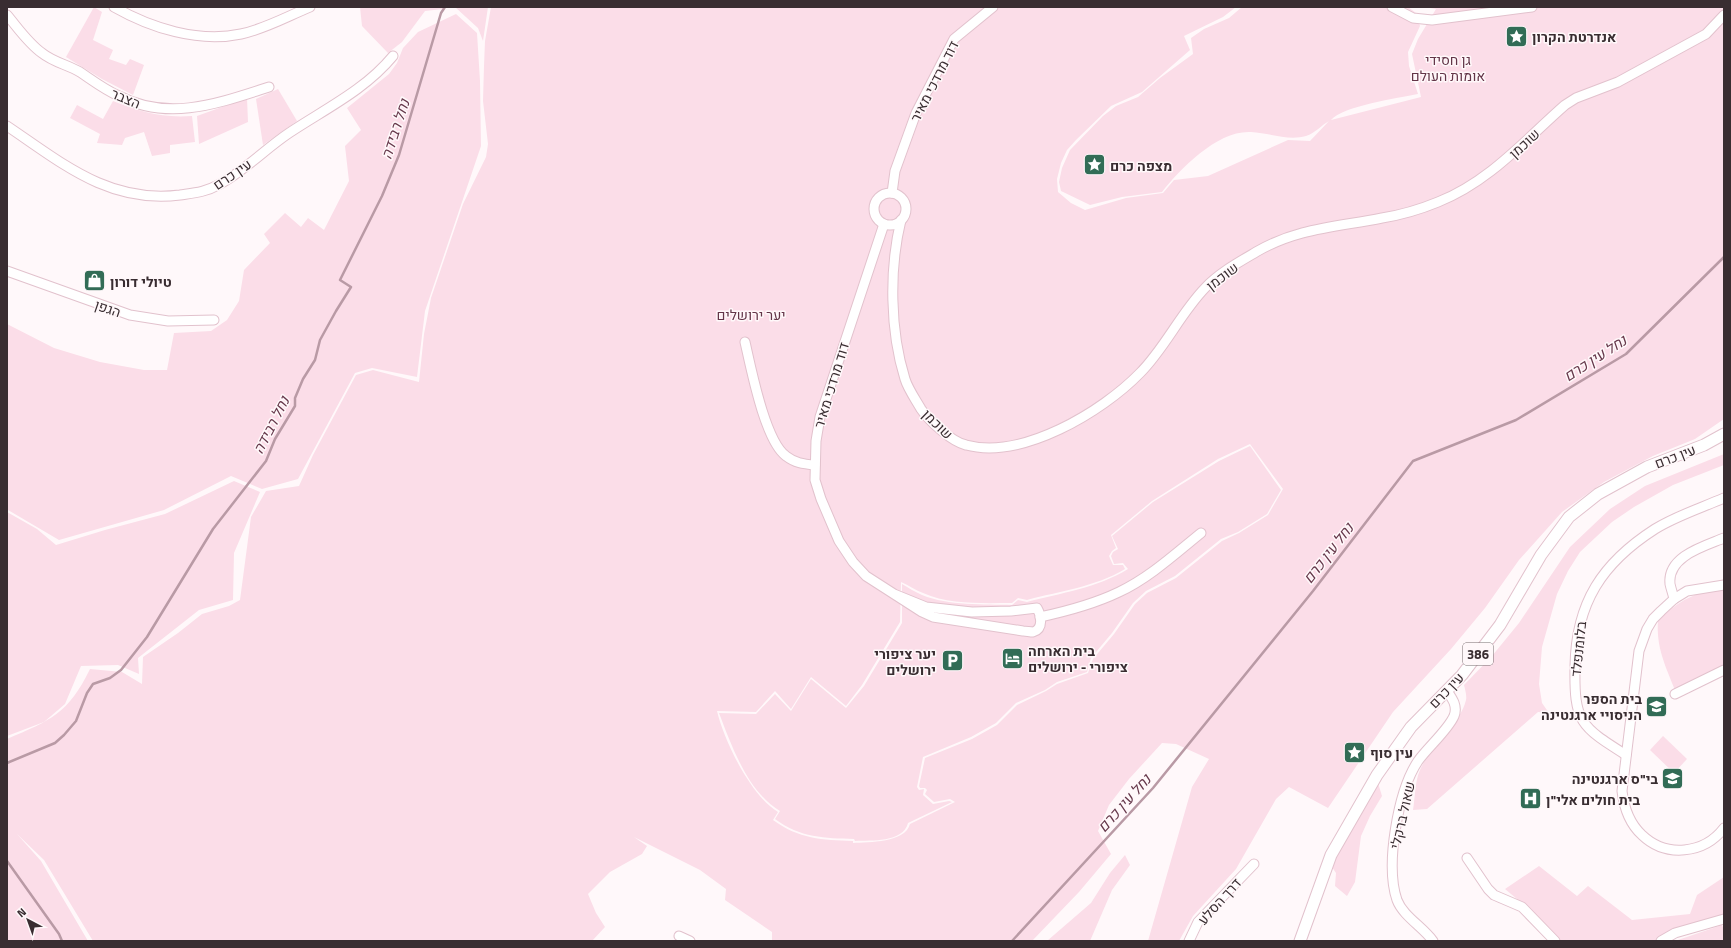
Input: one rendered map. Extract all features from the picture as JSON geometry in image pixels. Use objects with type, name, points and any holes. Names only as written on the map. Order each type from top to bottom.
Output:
[{"type":"main road","name":"עין כרם","points":[[1300,941],[1325,868],[1350,819],[1404,735],[1462,675],[1500,625],[1542,555],[1569,517],[1598,494],[1647,467],[1704,445],[1724,434]]},
{"type":"street","points":[[114,7],[146,23],[166,29],[186,34],[218,36],[242,34],[257,30],[310,7]]},
{"type":"street","name":"דוד מרדכי מאיר","points":[[892,193],[895,171],[916,113],[954,39],[993,7]]},
{"type":"street","points":[[1392,7],[1414,18],[1432,20],[1532,7]]},
{"type":"street","name":"הצבר","points":[[7,15],[34,47],[42,54],[72,67],[117,96],[144,106],[174,110],[195,108],[218,103],[269,87]]},
{"type":"street","name":"שוכמן","points":[[901,220],[895,264],[893,299],[897,341],[906,381],[922,411],[955,440],[966,445],[989,448],[1019,444],[1041,438],[1072,423],[1119,393],[1154,358],[1205,287],[1223,273],[1258,251],[1286,237],[1302,232],[1384,218],[1438,202],[1454,195],[1488,174],[1565,105],[1576,98],[1618,82],[1687,45],[1706,34],[1724,15]]},
{"type":"street","name":"עין כרם","points":[[7,126],[74,171],[103,186],[124,193],[146,196],[168,196],[196,193],[228,180],[282,138],[349,95],[378,71],[393,56]]},
{"type":"street","points":[[892,193],[901,197],[904,201],[905,211],[901,220],[893,224],[884,224],[876,218],[874,213],[875,203],[882,195],[892,193]]},
{"type":"street","name":"דוד מרדכי מאיר","points":[[884,224],[820,418],[816,441],[815,480],[821,499],[839,541],[853,562],[866,576],[894,594],[922,612],[933,617],[1023,631],[1034,632],[1039,628],[1040,616],[1037,608],[1011,611],[972,612],[926,607],[894,594]]},
{"type":"street","name":"הגפן","points":[[7,271],[121,313],[158,320],[214,320]]},
{"type":"street","points":[[745,342],[756,389],[771,435],[784,455],[797,463],[815,465]]},
{"type":"street","name":"בלומנפלד","points":[[1626,755],[1601,740],[1589,729],[1582,721],[1577,708],[1575,688],[1576,645],[1578,631],[1586,603],[1602,576],[1641,539],[1655,529],[1671,521],[1724,498]]},
{"type":"street","points":[[1040,616],[1076,609],[1120,592],[1154,571],[1201,533]]},
{"type":"street","points":[[1674,599],[1670,583],[1671,574],[1675,566],[1689,554],[1724,538]]},
{"type":"street","points":[[1724,585],[1687,592],[1674,599],[1653,619],[1642,639],[1638,658],[1622,791],[1628,816],[1642,836],[1664,848],[1687,850],[1708,842],[1716,837],[1724,828]]},
{"type":"street","points":[[1675,694],[1724,670]]},
{"type":"street","name":"שאול ברקלי","points":[[1433,941],[1411,918],[1398,901],[1393,876],[1393,856],[1396,831],[1408,780],[1418,761],[1454,716],[1455,705],[1447,691]]},
{"type":"street","points":[[1467,858],[1488,890],[1494,895],[1522,906],[1555,941]]},
{"type":"street","name":"דרך הסלע","points":[[1189,941],[1198,922],[1254,864]]},
{"type":"street","points":[[1661,941],[1676,933],[1724,918]]},
{"type":"street","points":[[679,936],[690,941]]},
{"type":"green space","points":[[94,7],[102,12],[93,40],[113,50],[109,59],[126,65],[130,59],[144,65],[133,95],[102,79],[66,57]]},
{"type":"green space","points":[[360,7],[447,7],[443,9],[425,11],[402,42],[388,53],[362,26]]},
{"type":"green space","points":[[455,7],[488,7],[483,41],[478,28]]},
{"type":"green space","name":"יער ירושלים","points":[[491,7],[1236,7],[1223,17],[1184,36],[1190,50],[1142,92],[1111,106],[1067,150],[1061,163],[1057,179],[1058,192],[1071,203],[1085,210],[1126,198],[1163,193],[1174,180],[1208,176],[1288,140],[1310,141],[1329,121],[1306,136],[1292,138],[1251,132],[1238,133],[1226,137],[1201,152],[1179,172],[1162,192],[1122,197],[1090,205],[1061,191],[1059,182],[1062,168],[1070,150],[1103,116],[1116,106],[1138,97],[1160,78],[1193,54],[1191,38],[1204,29],[1229,18],[1242,7],[1408,7],[1416,13],[1420,26],[1408,52],[1409,66],[1418,94],[1385,100],[1359,107],[1337,115],[1331,120],[1421,97],[1412,54],[1418,39],[1436,9],[1424,7],[1485,7],[1489,11],[1511,7],[1724,7],[1724,419],[1695,439],[1653,456],[1604,482],[1562,512],[1519,560],[1485,608],[1451,649],[1393,712],[1328,808],[1289,787],[1276,799],[1236,869],[1193,916],[1179,941],[1148,941],[1192,787],[1209,759],[1176,744],[1162,743],[1129,779],[1109,805],[1098,831],[1111,854],[1079,892],[1032,941],[772,941],[772,932],[725,900],[726,889],[700,870],[634,837],[647,846],[642,854],[610,872],[588,894],[596,913],[605,927],[592,941],[93,941],[44,860],[17,834],[41,861],[88,941],[7,941],[7,739],[57,714],[74,696],[90,669],[122,672],[142,684],[143,657],[178,633],[202,614],[229,606],[240,600],[251,517],[266,491],[299,486],[313,455],[356,375],[373,370],[419,382],[424,334],[431,298],[463,204],[486,157],[488,144],[483,101],[485,41]],"holes":[[[1250,444],[1283,489],[1268,515],[1239,533],[1222,541],[1176,578],[1147,593],[1135,604],[1114,634],[1093,659],[1088,673],[1057,684],[1017,705],[997,725],[972,739],[925,758],[919,786],[920,788],[925,788],[927,790],[925,794],[934,802],[950,799],[955,802],[910,824],[907,830],[901,835],[877,842],[853,843],[853,841],[821,839],[792,831],[773,820],[778,812],[758,794],[732,752],[717,711],[756,712],[775,691],[791,709],[811,677],[846,706],[862,685],[900,622],[901,582],[923,593],[944,600],[978,603],[1012,603],[1018,598],[1027,600],[1077,588],[1102,580],[1125,569],[1123,565],[1113,565],[1109,556],[1116,548],[1111,535],[1152,501],[1218,459]]]},
{"type":"green space","points":[[456,14],[477,33],[480,81],[481,146],[425,311],[417,377],[372,368],[355,373],[298,479],[262,489],[231,476],[164,510],[59,540],[8,510],[7,324],[54,348],[100,362],[144,370],[167,370],[174,333],[211,331],[227,320],[239,301],[244,270],[270,243],[264,234],[285,213],[301,227],[308,218],[324,230],[349,181],[345,146],[361,130],[347,108],[389,74],[397,63],[403,48],[418,32]]},
{"type":"green space","points":[[278,89],[297,121],[263,145],[256,99]]},
{"type":"green space","points":[[247,98],[248,122],[199,144],[197,116]]},
{"type":"green space","points":[[113,101],[161,115],[192,116],[195,142],[170,145],[170,153],[152,156],[144,132],[125,138],[122,145],[97,143],[100,134],[70,118],[77,105],[103,119]]},
{"type":"green space","points":[[1250,446],[1281,490],[1267,514],[1238,532],[1221,539],[1175,576],[1146,591],[1133,603],[1112,633],[1091,658],[1087,672],[1057,682],[1045,690],[1016,703],[996,723],[971,737],[923,757],[917,787],[919,790],[924,789],[923,795],[933,804],[949,801],[952,802],[908,823],[900,834],[886,839],[877,840],[855,841],[854,839],[813,836],[794,830],[775,819],[780,811],[769,803],[750,781],[742,768],[719,713],[756,714],[775,694],[791,711],[811,679],[846,708],[864,686],[902,623],[902,584],[932,599],[966,604],[1012,605],[1018,600],[1027,602],[1066,593],[1116,576],[1128,569],[1123,563],[1114,564],[1111,556],[1113,552],[1118,549],[1112,536],[1153,502],[1219,461]]},
{"type":"green space","points":[[1724,454],[1724,465],[1673,485],[1634,507],[1612,522],[1580,552],[1568,571],[1557,594],[1542,647],[1539,684],[1542,703],[1549,713],[1538,712],[1427,809],[1413,810],[1418,774],[1431,752],[1458,718],[1463,709],[1466,698],[1464,685],[1492,656],[1519,623],[1570,547],[1610,509],[1645,486]]},
{"type":"green space","points":[[234,481],[260,492],[234,553],[233,600],[199,610],[138,658],[139,674],[118,665],[81,666],[65,704],[44,722],[7,736],[7,512],[37,529],[56,545],[165,514]]},
{"type":"green space","points":[[1724,589],[1724,666],[1675,690],[1665,664],[1658,639],[1658,620],[1688,598],[1704,592]]},
{"type":"green space","points":[[1663,736],[1687,759],[1674,773],[1650,750]]},
{"type":"green space","points":[[1378,783],[1382,796],[1370,816],[1361,836],[1355,882],[1347,896],[1335,886],[1336,873],[1332,867],[1345,839]]},
{"type":"green space","points":[[1125,855],[1130,865],[1112,890],[1090,941],[1047,941],[1091,903],[1110,873]]},
{"type":"green space","points":[[1539,866],[1577,896],[1588,886],[1632,920],[1690,914],[1697,895],[1724,877],[1724,917],[1669,934],[1655,941],[1561,941],[1523,904],[1505,889]]},
{"type":"green space","points":[[1722,925],[1724,929],[1724,941],[1675,941]]},
{"type":"waterway","name":"נחל רבידה","points":[[7,763],[55,743],[76,721],[87,693],[93,684],[110,678],[121,670],[147,637],[213,529],[266,461],[275,439],[295,406],[295,398],[303,379],[315,360],[320,340],[351,287],[340,280],[382,196],[399,155],[441,13],[445,7]]},
{"type":"waterway","name":"נחל עין כרם","points":[[1012,941],[1153,788],[1313,591],[1413,461],[1516,420],[1626,354],[1724,257]]},
{"type":"waterway","points":[[7,861],[59,934],[62,941]]},
{"type":"place","name":"אנדרטת הקרון","points":[[1516,36]]},
{"type":"place","name":"מצפה כרם","points":[[1095,165]]},
{"type":"place","name":"טיולי דורון","points":[[95,281]]},
{"type":"place","name":"בית הארחה ציפורי - ירושלים","points":[[1012,658]]},
{"type":"place","name":"יער ציפורי ירושלים","points":[[952,661]]},
{"type":"place","name":"בית הספר הניסויי ארגנטינה","points":[[1657,706]]},
{"type":"place","name":"עין סוף","points":[[1355,752]]},
{"type":"place","name":"בי\"ס ארגנטינה","points":[[1673,778]]},
{"type":"place","name":"בית חולים אלי\"ן","points":[[1530,799]]},
{"type":"park label","name":"גן חסידי אומות העולם","points":[[1448,68]]}]
